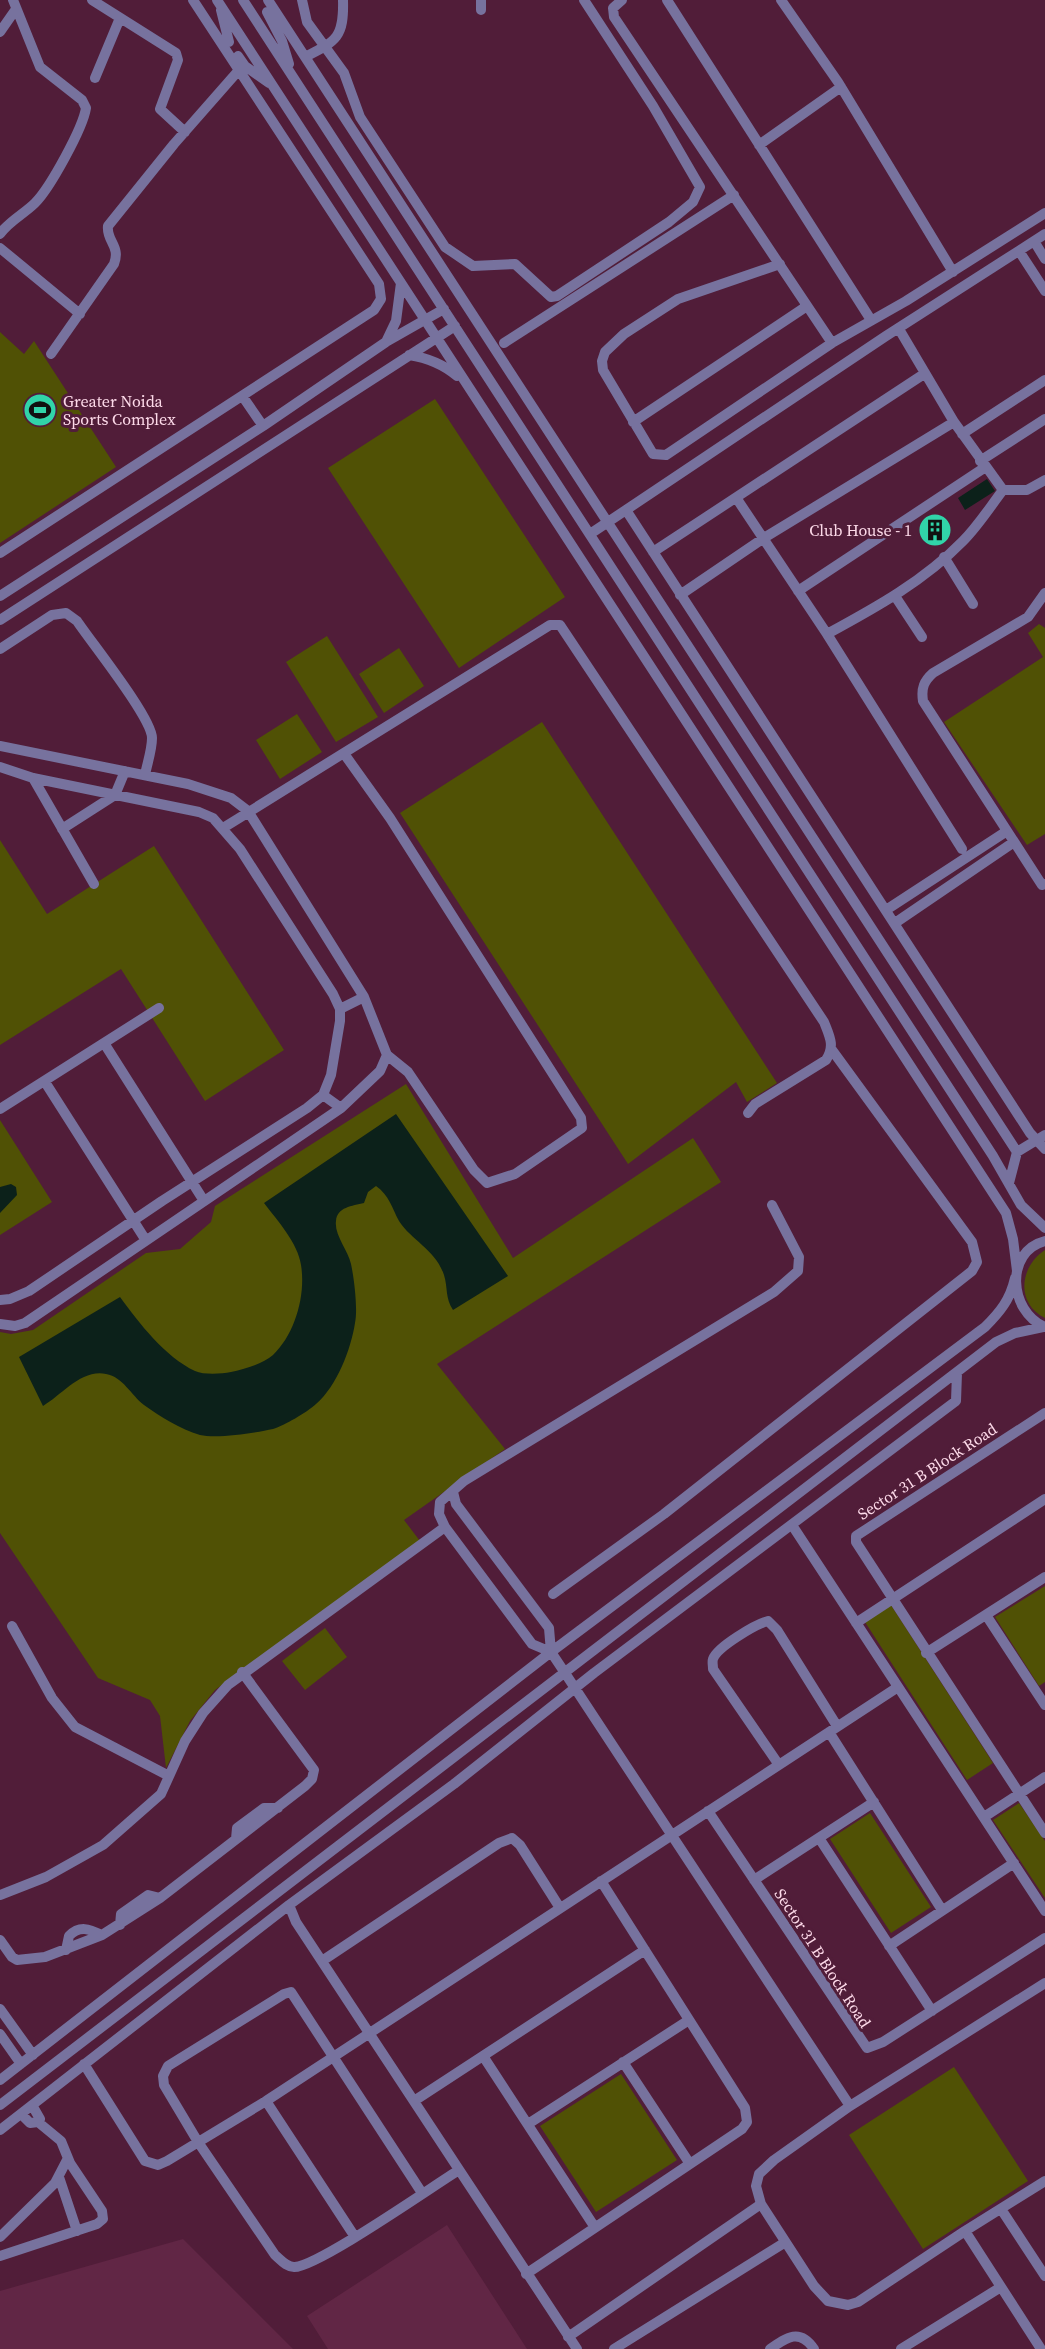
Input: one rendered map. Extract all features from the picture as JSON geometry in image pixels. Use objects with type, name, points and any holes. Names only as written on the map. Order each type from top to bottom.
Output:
[{"type":"street","points":[[92,0],[177,55],[178,60],[160,109],[185,132]]},
{"type":"street","points":[[0,553],[374,310],[381,299],[379,284],[193,0]]},
{"type":"street","points":[[243,0],[590,534],[1021,1205],[1045,1228]]},
{"type":"street","points":[[249,0],[278,17]]},
{"type":"street","points":[[268,0],[1017,1152]]},
{"type":"street","points":[[302,0],[307,22],[344,73],[360,117],[446,247],[473,266],[515,264],[546,294],[557,296],[669,222],[693,202],[700,187],[653,105],[584,0]]},
{"type":"street","points":[[305,57],[336,39],[342,29],[343,0]]},
{"type":"street","points":[[622,0],[613,8],[614,17],[832,343]]},
{"type":"street","points":[[667,0],[870,320]]},
{"type":"street","points":[[781,0],[841,87],[953,272]]},
{"type":"street","points":[[218,2],[229,42],[245,66],[274,87]]},
{"type":"street","points":[[218,2],[1006,1213],[1013,1239],[1019,1304],[1033,1321],[1044,1327]]},
{"type":"street","points":[[0,32],[14,4]]},
{"type":"street","points":[[0,234],[38,201],[52,181],[86,108],[82,100],[40,68],[14,4]]},
{"type":"street","points":[[267,12],[282,41],[292,75]]},
{"type":"street","points":[[95,78],[120,18]]},
{"type":"street","points":[[212,29],[229,42]]},
{"type":"street","points":[[51,354],[80,314],[116,257],[116,249],[108,233],[108,226],[239,70]]},
{"type":"street","points":[[759,145],[841,87]]},
{"type":"street","points":[[290,146],[315,149]]},
{"type":"street","points":[[504,343],[734,195]]},
{"type":"street","points":[[780,264],[678,299],[624,334],[606,352],[602,361],[603,370],[653,454],[666,455],[832,343],[953,272],[1045,213]]},
{"type":"street","points":[[590,534],[1045,234]]},
{"type":"street","points":[[1034,241],[1045,259]]},
{"type":"street","points":[[0,248],[80,314]]},
{"type":"street","points":[[1019,251],[1045,291]]},
{"type":"street","points":[[386,342],[396,321],[401,284]]},
{"type":"street","points":[[633,422],[807,306]]},
{"type":"street","points":[[0,596],[263,426],[386,342],[444,309]]},
{"type":"street","points":[[0,620],[455,326]]},
{"type":"street","points":[[899,329],[954,422],[982,465],[1003,490],[1028,490],[1045,480]]},
{"type":"street","points":[[410,355],[446,367],[466,384]]},
{"type":"street","points":[[653,552],[737,499],[924,374]]},
{"type":"street","points":[[962,434],[1045,380]]},
{"type":"street","points":[[243,397],[263,426]]},
{"type":"street","points":[[798,591],[1045,419]]},
{"type":"street","points":[[680,595],[764,538],[954,422]]},
{"type":"street","points":[[827,634],[895,596],[964,541],[1003,490]]},
{"type":"street","points":[[737,499],[827,634],[962,849]]},
{"type":"street","points":[[626,510],[886,910],[1041,1137],[1045,1149]]},
{"type":"street","points":[[944,557],[973,604]]},
{"type":"street","points":[[1045,593],[1028,617],[933,673],[925,681],[921,692],[923,701],[1014,842],[1042,885],[1045,884]]},
{"type":"street","points":[[895,596],[922,637]]},
{"type":"street","points":[[0,649],[52,615],[66,614],[76,621],[137,708],[150,731],[152,738],[145,775]]},
{"type":"street","points":[[224,828],[550,625],[560,625],[824,1022],[832,1050],[972,1242],[976,1262],[972,1271],[664,1514],[553,1594]]},
{"type":"street","points":[[0,746],[145,775],[215,792],[231,798],[248,811],[364,997],[387,1055],[408,1072],[474,1170],[487,1183],[515,1174],[582,1128],[581,1118],[390,818],[345,754]]},
{"type":"street","points":[[0,767],[33,778],[199,812],[213,818],[240,849],[340,1009],[337,1048],[331,1075],[322,1095],[307,1108],[132,1221],[29,1291],[10,1299],[0,1300]]},
{"type":"street","points":[[62,829],[115,795],[125,771]]},
{"type":"street","points":[[33,778],[94,884]]},
{"type":"street","points":[[886,910],[1007,831]]},
{"type":"street","points":[[895,923],[1014,842]]},
{"type":"street","points":[[340,1009],[364,997]]},
{"type":"street","points":[[0,1109],[159,1008]]},
{"type":"street","points":[[104,1042],[204,1201]]},
{"type":"street","points":[[748,1113],[755,1104],[826,1060],[832,1050]]},
{"type":"street","points":[[0,1324],[15,1326],[25,1323],[145,1239],[341,1108],[380,1071],[387,1055]]},
{"type":"street","points":[[45,1082],[145,1239]]},
{"type":"street","points":[[322,1095],[341,1108]]},
{"type":"street","points":[[1009,1183],[1017,1152],[1041,1137]]},
{"type":"street","points":[[551,1652],[532,1644],[446,1527],[439,1514],[439,1507],[464,1481],[774,1292],[798,1271],[799,1257],[771,1205]]},
{"type":"street","points":[[0,2080],[551,1652],[985,1327],[1003,1309],[1011,1295],[1024,1257],[1045,1241]]},
{"type":"street","points":[[0,2105],[996,1342],[1015,1333],[1044,1327]]},
{"type":"street","points":[[0,2130],[286,1908],[454,1784],[575,1689],[956,1401],[957,1373]]},
{"type":"street","name":"Sector 31 B Block Road","points":[[1045,1413],[856,1536],[856,1542],[926,1653],[1045,1833]]},
{"type":"street","points":[[453,1492],[456,1504],[549,1628],[551,1652],[670,1836],[850,2106]]},
{"type":"street","points":[[856,1623],[1044,1503]]},
{"type":"street","points":[[792,1525],[1045,1911]]},
{"type":"street","points":[[0,1895],[46,1877],[103,1845],[161,1794],[185,1741],[203,1713],[242,1672],[446,1527]]},
{"type":"street","points":[[926,1653],[1045,1577]]},
{"type":"street","points":[[986,1615],[1043,1699]]},
{"type":"street","points":[[779,1765],[713,1669],[713,1659],[718,1652],[757,1624],[768,1621],[777,1630],[874,1802],[942,1910]]},
{"type":"street","points":[[12,1626],[51,1698],[75,1726],[169,1776]]},
{"type":"street","points":[[0,1940],[12,1957],[17,1960],[45,1957],[66,1950],[69,1936],[79,1929],[89,1929],[102,1935],[120,1925],[120,1914],[148,1895],[160,1898],[236,1839],[237,1828],[264,1808],[278,1808],[312,1779],[314,1770],[242,1672]]},
{"type":"street","points":[[84,2064],[145,2161],[158,2165],[266,2101],[898,1686]]},
{"type":"street","points":[[984,1817],[1045,1778]]},
{"type":"street","name":"Sector 31 B Block Road","points":[[754,1880],[874,1802]]},
{"type":"street","name":"Sector 31 B Block Road","points":[[708,1811],[867,2048],[883,2042],[1045,1938]]},
{"type":"street","points":[[322,1961],[499,1844],[512,1838],[520,1845],[560,1908]]},
{"type":"street","points":[[819,1838],[932,2011]]},
{"type":"street","points":[[889,1946],[1014,1863]]},
{"type":"street","points":[[526,2274],[594,2226],[742,2129],[747,2122],[745,2108],[601,1881]]},
{"type":"street","points":[[286,1908],[577,2349]]},
{"type":"street","points":[[414,2101],[645,1950]]},
{"type":"street","points":[[1045,1983],[850,2106],[774,2160],[759,2174],[756,2186],[761,2204],[784,2243],[814,2286],[828,2301],[848,2305],[858,2302],[1045,2181]]},
{"type":"street","points":[[422,2193],[291,1992],[284,1994],[168,2066],[163,2076],[164,2085],[198,2142],[275,2256],[285,2265],[295,2268],[309,2263],[355,2237],[459,2170]]},
{"type":"street","points":[[0,2009],[33,2055]]},
{"type":"street","points":[[528,2124],[689,2020]]},
{"type":"street","points":[[0,2034],[21,2064]]},
{"type":"street","points":[[483,2056],[594,2226]]},
{"type":"street","points":[[623,2062],[690,2164]]},
{"type":"street","points":[[266,2101],[355,2237]]},
{"type":"street","points":[[32,2105],[40,2119],[38,2122]]},
{"type":"street","points":[[0,2256],[97,2224],[103,2216],[68,2158],[61,2141],[38,2122],[30,2123],[21,2114]]},
{"type":"street","points":[[0,2237],[41,2199],[59,2177],[68,2158]]},
{"type":"street","points":[[59,2177],[77,2231]]},
{"type":"street","points":[[568,2337],[761,2204]]},
{"type":"street","points":[[1001,2209],[1044,2272]]},
{"type":"street","points":[[965,2232],[1038,2348]]},
{"type":"street","points":[[614,2349],[784,2243]]},
{"type":"street","points":[[901,2349],[1001,2287]]},
{"type":"street","points":[[770,2349],[786,2337],[797,2334],[806,2338],[814,2349]]},
{"type":"shaded area","name":"Greater Noida Sports Complex","points":[[0,332],[24,354],[34,341],[116,467],[0,543]]},
{"type":"shaded area","points":[[435,399],[565,597],[459,668],[328,468]]},
{"type":"shaded area","points":[[987,479],[995,491],[965,510],[958,498]]},
{"type":"shaded area","points":[[1039,624],[1045,628],[1045,834],[1027,845],[944,722],[1043,657],[1028,633]]},
{"type":"shaded area","points":[[327,636],[378,717],[336,742],[286,662]]},
{"type":"shaded area","points":[[399,648],[424,686],[384,713],[359,674]]},
{"type":"shaded area","points":[[297,714],[322,752],[280,779],[256,740]]},
{"type":"shaded area","points":[[542,722],[777,1083],[747,1102],[736,1082],[628,1164],[400,813]]},
{"type":"shaded area","points":[[0,840],[47,914],[154,846],[284,1050],[205,1101],[121,969],[0,1045]]},
{"type":"shaded area","points":[[406,1084],[513,1258],[693,1138],[721,1182],[437,1364],[505,1449],[404,1520],[420,1541],[215,1690],[190,1721],[166,1768],[160,1716],[150,1700],[98,1678],[0,1533],[0,1332],[11,1334],[33,1330],[146,1253],[180,1249],[211,1222],[215,1206]]},
{"type":"shaded area","points":[[396,1114],[508,1276],[453,1310],[440,1266],[430,1252],[404,1228],[387,1198],[376,1186],[368,1192],[364,1203],[346,1208],[337,1216],[337,1232],[352,1270],[356,1317],[350,1344],[337,1377],[324,1396],[307,1411],[273,1429],[226,1436],[200,1435],[178,1426],[150,1409],[117,1379],[97,1373],[80,1379],[43,1406],[19,1357],[120,1297],[163,1348],[195,1371],[213,1374],[231,1372],[259,1364],[273,1355],[293,1325],[300,1301],[302,1277],[296,1248],[264,1203]]},
{"type":"shaded area","points":[[0,1120],[52,1202],[0,1235]]},
{"type":"shaded area","points":[[11,1184],[16,1187],[17,1195],[0,1213],[0,1187]]},
{"type":"shaded area","points":[[1045,1250],[1045,1318],[1029,1303],[1024,1284],[1030,1265]]},
{"type":"shaded area","points":[[1045,1586],[1045,1682],[1039,1686],[995,1617]]},
{"type":"shaded area","points":[[891,1605],[993,1763],[967,1780],[865,1622]]},
{"type":"shaded area","points":[[325,1628],[347,1657],[305,1690],[282,1661]]},
{"type":"shaded area","points":[[1019,1803],[1045,1841],[1045,1898],[993,1820]]},
{"type":"shaded area","points":[[870,1813],[931,1907],[891,1933],[830,1839]]},
{"type":"shaded area","points":[[954,2067],[1028,2181],[923,2249],[849,2135]]},
{"type":"shaded area","points":[[621,2074],[677,2160],[596,2212],[540,2126]]},
{"type":"shaded area","points":[[447,2225],[527,2349],[328,2349],[307,2316]]},
{"type":"shaded area","points":[[183,2239],[293,2349],[0,2349],[0,2291]]},
{"type":"place","name":"Greater Noida Sports Complex","points":[[40,410]]},
{"type":"place","name":"Club House - 1","points":[[935,530]]}]
